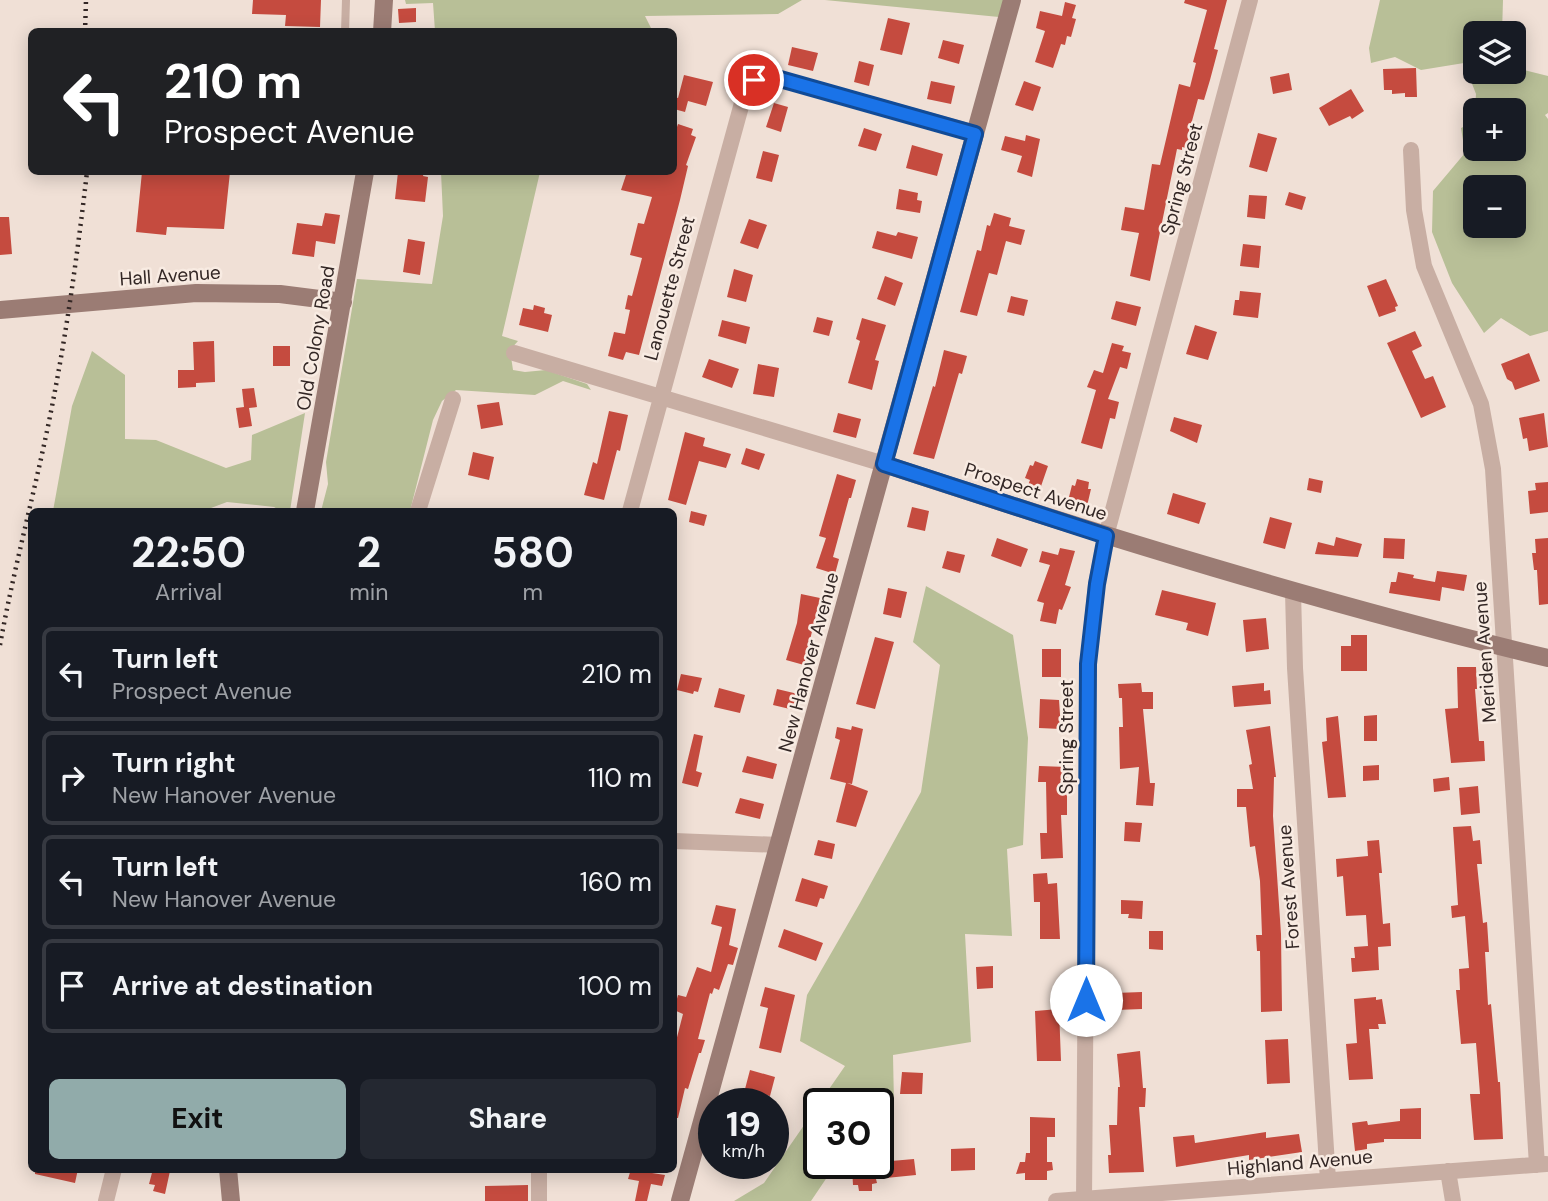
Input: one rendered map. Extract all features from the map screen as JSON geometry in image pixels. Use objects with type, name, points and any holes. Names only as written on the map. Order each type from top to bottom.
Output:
[{"type":"main road","points":[[382,28],[384,0]]},
{"type":"main road","name":"New Hanover Avenue","points":[[680,1201],[1012,0]]},
{"type":"main road","name":"Old Colony Road","points":[[306,508],[364,175]]},
{"type":"main road","name":"Hall Avenue","points":[[0,310],[196,293],[280,293],[343,302]]},
{"type":"main road","name":"Prospect Avenue","points":[[884,464],[1106,536],[1293,592],[1548,658]]},
{"type":"main road","points":[[228,1173],[231,1201]]},
{"type":"street","name":"Spring Street","points":[[1084,1200],[1088,664],[1095,597],[1106,536],[1250,0]]},
{"type":"street","name":"Lanouette Street","points":[[631,508],[745,92],[754,80],[773,77],[975,134]]},
{"type":"street","name":"Meriden Avenue","points":[[1410,150],[1414,210],[1424,266],[1481,404],[1489,438],[1543,1164]]},
{"type":"street","name":"Prospect Avenue","points":[[514,353],[884,464]]},
{"type":"street","points":[[419,508],[453,399]]},
{"type":"street","name":"Forest Avenue","points":[[1293,592],[1295,668],[1328,1180]]},
{"type":"street","points":[[677,841],[779,845]]},
{"type":"street","name":"Highland Avenue","points":[[1056,1201],[1231,1195],[1328,1180],[1543,1164]]},
{"type":"street","points":[[1448,1171],[1453,1201]]},
{"type":"street","points":[[106,1201],[113,1173]]},
{"type":"street","points":[[539,1173],[540,1201]]},
{"type":"lane","points":[[345,28],[346,0]]},
{"type":"green space","points":[[405,0],[802,0],[778,14],[645,16],[651,28],[435,28],[433,3],[406,4]]},
{"type":"green space","points":[[825,0],[1004,0],[999,17]]},
{"type":"green space","points":[[1380,0],[1503,0],[1502,21],[1463,21],[1463,63],[1421,70],[1395,57],[1371,63],[1369,48]]},
{"type":"green space","points":[[1526,70],[1548,76],[1548,113],[1545,115],[1548,119],[1548,331],[1530,336],[1501,318],[1484,333],[1452,283],[1432,232],[1433,191],[1463,155],[1463,161],[1526,161],[1526,98],[1476,98],[1472,84],[1526,84]]},
{"type":"green space","points":[[441,175],[539,175],[502,336],[518,341],[510,350],[513,370],[546,370],[587,384],[591,390],[563,381],[535,395],[456,390],[442,401],[433,420],[411,508],[322,508],[328,484],[326,462],[357,279],[432,284],[443,216]]},
{"type":"green space","points":[[92,351],[125,375],[125,439],[156,440],[226,468],[251,460],[252,435],[305,413],[290,508],[227,502],[211,508],[54,508],[72,406]]},
{"type":"green space","points":[[926,586],[1013,635],[1028,738],[1023,845],[1007,849],[1012,936],[965,934],[971,1042],[893,1055],[894,1088],[830,1088],[845,1066],[800,1041],[807,995],[921,792],[940,665],[913,642]]},
{"type":"green space","points":[[803,1127],[803,1179],[826,1179],[811,1201],[734,1201],[767,1179],[789,1179],[789,1147]]},
{"type":"building","points":[[253,0],[321,0],[320,27],[285,26],[286,15],[252,14]]},
{"type":"building","points":[[1185,0],[1227,0],[1214,49],[1218,50],[1210,80],[1204,100],[1198,99],[1189,132],[1194,133],[1191,149],[1177,149],[1150,281],[1130,276],[1139,233],[1121,230],[1125,207],[1144,210],[1152,164],[1160,165],[1179,84],[1190,87],[1196,63],[1193,62],[1207,10],[1184,3]]},
{"type":"building","points":[[1065,2],[1076,5],[1072,18],[1076,19],[1071,37],[1067,36],[1065,45],[1061,44],[1053,68],[1035,62],[1045,31],[1036,28],[1040,11],[1062,16]]},
{"type":"building","points":[[416,8],[416,22],[399,23],[398,9]]},
{"type":"building","points":[[888,18],[910,23],[902,55],[880,50]]},
{"type":"building","points":[[943,40],[964,45],[959,64],[938,58]]},
{"type":"building","points":[[792,47],[818,53],[813,71],[788,65]]},
{"type":"building","points":[[859,61],[874,65],[869,86],[854,82]]},
{"type":"building","points":[[1416,68],[1417,97],[1405,97],[1405,93],[1392,94],[1392,90],[1384,90],[1383,69]]},
{"type":"building","points":[[1289,73],[1292,90],[1273,94],[1270,77]]},
{"type":"building","points":[[684,75],[713,82],[706,106],[688,101],[685,112],[677,110]]},
{"type":"building","points":[[931,81],[955,86],[951,104],[927,99]]},
{"type":"building","points":[[1024,81],[1041,87],[1033,111],[1015,105]]},
{"type":"building","points":[[1351,89],[1364,111],[1352,119],[1350,116],[1329,126],[1319,108]]},
{"type":"building","points":[[774,103],[788,107],[781,132],[766,127]]},
{"type":"building","points":[[678,124],[693,129],[691,135],[696,137],[686,165],[688,166],[680,200],[639,355],[626,352],[623,360],[608,356],[614,332],[625,334],[630,310],[625,309],[628,295],[632,296],[642,258],[630,255],[638,223],[644,224],[652,197],[621,190],[626,175],[677,175]]},
{"type":"building","points":[[864,128],[882,134],[876,151],[858,146]]},
{"type":"building","points":[[1258,133],[1277,138],[1267,172],[1249,167]]},
{"type":"building","points":[[1026,135],[1040,139],[1032,177],[1017,172],[1022,156],[1001,150],[1005,136],[1025,141]]},
{"type":"building","points":[[912,145],[943,154],[937,176],[906,168]]},
{"type":"building","points":[[763,151],[779,155],[772,182],[756,178]]},
{"type":"building","points":[[142,175],[230,175],[224,229],[167,227],[166,235],[136,232]]},
{"type":"building","points":[[398,175],[428,177],[425,202],[395,199]]},
{"type":"building","points":[[899,189],[918,193],[917,200],[922,201],[920,213],[896,209]]},
{"type":"building","points":[[1289,192],[1306,197],[1302,210],[1285,205]]},
{"type":"building","points":[[1249,195],[1267,196],[1265,219],[1247,217]]},
{"type":"building","points":[[325,213],[340,215],[335,244],[316,241],[314,257],[292,254],[297,223],[322,226]]},
{"type":"building","points":[[994,213],[1011,218],[1009,226],[1025,230],[1021,245],[1006,241],[997,275],[989,273],[977,316],[960,312],[977,250],[981,251],[987,225],[990,226]]},
{"type":"building","points":[[0,217],[9,217],[12,254],[0,255]]},
{"type":"building","points":[[749,219],[767,225],[758,249],[740,243]]},
{"type":"building","points":[[877,231],[896,236],[898,232],[918,237],[912,259],[872,248]]},
{"type":"building","points":[[408,239],[425,242],[420,275],[403,272]]},
{"type":"building","points":[[1243,244],[1261,246],[1259,268],[1240,266]]},
{"type":"building","points":[[734,269],[753,275],[746,302],[727,297]]},
{"type":"building","points":[[885,276],[903,283],[895,306],[877,299]]},
{"type":"building","points":[[1386,279],[1398,306],[1395,307],[1396,311],[1379,317],[1367,286]]},
{"type":"building","points":[[1240,291],[1261,293],[1258,318],[1233,315],[1235,300],[1239,300]]},
{"type":"building","points":[[1011,296],[1028,300],[1024,316],[1007,312]]},
{"type":"building","points":[[1116,301],[1141,307],[1136,326],[1111,319]]},
{"type":"building","points":[[534,305],[545,308],[544,313],[552,315],[548,332],[519,325],[523,308],[533,310]]},
{"type":"building","points":[[817,317],[833,321],[829,336],[813,332]]},
{"type":"building","points":[[862,318],[886,325],[875,360],[879,361],[872,390],[848,383],[860,341],[856,339]]},
{"type":"building","points":[[722,320],[750,327],[746,344],[718,336]]},
{"type":"building","points":[[1195,325],[1217,332],[1208,360],[1186,354]]},
{"type":"building","points":[[1415,331],[1422,346],[1412,351],[1425,379],[1433,376],[1446,407],[1421,418],[1387,343]]},
{"type":"building","points":[[214,341],[215,382],[178,388],[178,370],[194,370],[193,342]]},
{"type":"building","points":[[1112,343],[1124,346],[1122,351],[1131,353],[1127,369],[1120,367],[1108,399],[1119,402],[1115,419],[1110,418],[1102,449],[1081,443],[1096,390],[1087,387],[1094,370],[1103,373]]},
{"type":"building","points":[[273,346],[290,346],[290,366],[273,366]]},
{"type":"building","points":[[944,350],[967,356],[962,374],[959,373],[934,459],[913,454]]},
{"type":"building","points":[[1529,353],[1540,381],[1515,390],[1501,364]]},
{"type":"building","points":[[709,359],[739,369],[732,388],[702,377]]},
{"type":"building","points":[[758,364],[779,368],[774,397],[753,394]]},
{"type":"building","points":[[254,388],[257,407],[249,408],[252,426],[239,428],[236,408],[244,407],[242,389]]},
{"type":"building","points":[[499,402],[503,425],[481,429],[477,405]]},
{"type":"building","points":[[609,411],[628,415],[604,500],[584,495],[593,462],[597,464]]},
{"type":"building","points":[[838,413],[861,419],[856,438],[833,432]]},
{"type":"building","points":[[1544,413],[1548,447],[1529,451],[1527,438],[1523,439],[1519,418]]},
{"type":"building","points":[[1174,417],[1202,425],[1197,443],[1170,431]]},
{"type":"building","points":[[685,432],[705,438],[703,446],[731,454],[726,468],[699,461],[686,505],[668,500]]},
{"type":"building","points":[[746,448],[765,454],[759,470],[741,464]]},
{"type":"building","points":[[473,452],[494,457],[489,480],[468,475]]},
{"type":"building","points":[[1035,461],[1048,466],[1039,492],[1027,488],[1030,480],[1025,478],[1030,465],[1033,466]]},
{"type":"building","points":[[837,474],[856,480],[833,557],[839,559],[835,574],[816,568],[826,538],[819,536]]},
{"type":"building","points":[[1309,478],[1323,481],[1321,493],[1307,490]]},
{"type":"building","points":[[1077,479],[1089,482],[1088,489],[1091,489],[1087,506],[1068,501],[1072,485],[1075,486]]},
{"type":"building","points":[[1548,482],[1548,512],[1530,514],[1528,491],[1536,490],[1535,483]]},
{"type":"building","points":[[1173,493],[1206,503],[1199,524],[1167,514]]},
{"type":"building","points":[[912,507],[929,511],[925,531],[907,527]]},
{"type":"building","points":[[691,511],[707,515],[704,526],[689,522]]},
{"type":"building","points":[[1270,517],[1292,523],[1285,549],[1263,543]]},
{"type":"building","points":[[1336,537],[1362,544],[1358,557],[1315,554],[1318,542],[1334,546]]},
{"type":"building","points":[[997,538],[1028,549],[1021,567],[991,556]]},
{"type":"building","points":[[1384,538],[1405,539],[1404,559],[1383,558]]},
{"type":"building","points":[[1548,538],[1548,604],[1539,605],[1537,570],[1534,570],[1532,553],[1536,553],[1535,539]]},
{"type":"building","points":[[1060,548],[1075,551],[1065,585],[1071,587],[1062,610],[1059,609],[1056,624],[1040,621],[1044,603],[1037,601],[1050,565],[1039,562],[1042,551],[1058,555]]},
{"type":"building","points":[[947,551],[965,555],[960,573],[942,568]]},
{"type":"building","points":[[1437,571],[1467,575],[1464,591],[1442,587],[1440,601],[1389,593],[1391,582],[1396,582],[1398,572],[1435,582]]},
{"type":"building","points":[[888,588],[907,592],[901,618],[883,614]]},
{"type":"building","points":[[1162,590],[1216,603],[1208,636],[1186,630],[1188,623],[1155,615]]},
{"type":"building","points":[[801,594],[820,598],[804,665],[786,660],[797,623]]},
{"type":"building","points":[[1266,618],[1269,649],[1246,652],[1243,620]]},
{"type":"building","points":[[1351,635],[1367,635],[1367,671],[1341,671],[1341,646],[1351,646]]},
{"type":"building","points":[[875,637],[894,642],[875,709],[856,704]]},
{"type":"building","points":[[1042,649],[1061,649],[1061,677],[1042,677]]},
{"type":"building","points":[[1457,667],[1476,667],[1479,741],[1484,741],[1485,761],[1451,763],[1445,709],[1458,708]]},
{"type":"building","points":[[681,674],[702,678],[698,692],[694,691],[693,694],[677,690]]},
{"type":"building","points":[[1141,683],[1142,692],[1153,692],[1153,709],[1143,709],[1150,783],[1155,783],[1153,806],[1136,805],[1139,767],[1120,769],[1119,727],[1123,727],[1122,698],[1119,698],[1118,684]]},
{"type":"building","points":[[1264,683],[1264,691],[1270,690],[1271,704],[1234,707],[1232,686]]},
{"type":"building","points":[[719,688],[745,695],[740,713],[714,707]]},
{"type":"building","points":[[777,689],[798,694],[794,710],[773,705]]},
{"type":"building","points":[[1040,699],[1059,700],[1061,729],[1039,728]]},
{"type":"building","points":[[1377,715],[1377,741],[1364,741],[1364,716]]},
{"type":"building","points":[[1338,716],[1346,797],[1328,798],[1322,742],[1327,741],[1326,718]]},
{"type":"building","points":[[852,726],[863,729],[852,784],[847,783],[868,791],[856,827],[836,822],[846,783],[830,779],[840,740],[835,738],[837,727],[851,730]]},
{"type":"building","points":[[1270,726],[1276,777],[1273,816],[1281,934],[1282,1011],[1261,1012],[1260,951],[1257,951],[1256,935],[1262,935],[1260,881],[1255,846],[1250,847],[1246,807],[1237,807],[1237,789],[1253,789],[1246,730]]},
{"type":"building","points":[[694,734],[703,736],[696,771],[702,773],[698,787],[682,783]]},
{"type":"building","points":[[747,756],[777,764],[773,779],[742,772]]},
{"type":"building","points":[[1379,765],[1379,780],[1363,781],[1363,766]]},
{"type":"building","points":[[1039,766],[1067,767],[1067,815],[1061,815],[1063,858],[1041,859],[1040,833],[1047,833],[1046,782],[1038,782]]},
{"type":"building","points":[[1449,777],[1450,790],[1434,792],[1433,779]]},
{"type":"building","points":[[1478,786],[1480,813],[1461,815],[1459,788]]},
{"type":"building","points":[[740,798],[764,804],[760,819],[735,813]]},
{"type":"building","points":[[1125,822],[1142,823],[1140,842],[1124,841]]},
{"type":"building","points":[[1471,826],[1473,841],[1480,840],[1482,864],[1477,864],[1483,923],[1487,922],[1489,952],[1485,952],[1488,1005],[1491,1004],[1500,1082],[1503,1139],[1474,1140],[1470,1094],[1480,1094],[1476,1043],[1461,1044],[1456,990],[1460,990],[1459,969],[1469,968],[1465,916],[1452,918],[1451,906],[1458,905],[1453,827]]},
{"type":"building","points":[[818,840],[835,844],[832,859],[814,855]]},
{"type":"building","points":[[1379,840],[1383,924],[1390,923],[1391,946],[1378,947],[1379,970],[1352,972],[1351,958],[1355,958],[1354,947],[1368,946],[1366,915],[1346,916],[1343,876],[1337,877],[1336,859],[1368,856],[1367,841]]},
{"type":"building","points":[[1047,873],[1048,884],[1057,883],[1060,939],[1040,939],[1040,902],[1034,902],[1033,874]]},
{"type":"building","points":[[802,878],[828,886],[824,899],[820,898],[817,907],[795,901]]},
{"type":"building","points":[[1121,900],[1143,901],[1142,919],[1128,918],[1129,914],[1121,914]]},
{"type":"building","points":[[716,905],[736,909],[729,945],[738,948],[733,965],[728,964],[719,990],[714,988],[712,994],[710,993],[698,1039],[705,1040],[688,1089],[685,1088],[677,1118],[677,1037],[683,1014],[677,1011],[677,999],[678,995],[686,997],[697,967],[711,972],[722,927],[711,924]]},
{"type":"building","points":[[784,929],[823,943],[816,961],[778,947]]},
{"type":"building","points":[[1149,931],[1163,931],[1163,950],[1149,949]]},
{"type":"building","points":[[993,966],[993,988],[977,989],[976,967]]},
{"type":"building","points":[[765,987],[795,995],[781,1053],[759,1048],[768,1008],[760,1006]]},
{"type":"building","points":[[1142,992],[1142,1009],[1116,1010],[1115,993]]},
{"type":"building","points":[[1376,997],[1376,1000],[1382,999],[1386,1024],[1378,1024],[1379,1029],[1369,1029],[1373,1079],[1349,1080],[1346,1044],[1357,1043],[1354,999]]},
{"type":"building","points":[[1059,1009],[1061,1061],[1037,1061],[1035,1011]]},
{"type":"building","points":[[1288,1039],[1290,1083],[1267,1084],[1265,1040]]},
{"type":"building","points":[[1140,1051],[1143,1088],[1146,1088],[1145,1107],[1139,1107],[1144,1172],[1109,1173],[1109,1125],[1117,1125],[1120,1087],[1117,1054]]},
{"type":"building","points":[[750,1070],[775,1077],[772,1088],[745,1088]]},
{"type":"building","points":[[902,1072],[923,1073],[922,1094],[900,1094]]},
{"type":"building","points":[[1421,1108],[1421,1139],[1384,1139],[1384,1142],[1367,1144],[1367,1149],[1355,1151],[1352,1123],[1367,1121],[1368,1125],[1400,1121],[1400,1109]]},
{"type":"building","points":[[1030,1117],[1055,1118],[1055,1137],[1047,1137],[1047,1162],[1052,1162],[1053,1170],[1047,1171],[1047,1180],[1025,1180],[1025,1173],[1016,1174],[1020,1162],[1025,1162],[1026,1153],[1030,1153]]},
{"type":"building","points":[[1266,1132],[1266,1138],[1299,1134],[1302,1152],[1249,1160],[1249,1155],[1176,1167],[1173,1137],[1194,1135],[1195,1143]]},
{"type":"building","points":[[975,1148],[975,1170],[951,1171],[951,1149]]},
{"type":"building","points":[[914,1159],[916,1175],[894,1177],[894,1161]]},
{"type":"building","points":[[35,1173],[77,1173],[75,1183]]},
{"type":"building","points":[[152,1173],[170,1173],[165,1194],[153,1191],[155,1185],[149,1184]]},
{"type":"building","points":[[630,1173],[665,1175],[662,1186],[651,1184],[647,1201],[635,1201],[639,1181],[628,1179]]},
{"type":"building","points":[[853,1179],[876,1179],[877,1183],[872,1184],[872,1191],[859,1191],[858,1185],[853,1185]]},
{"type":"building","points":[[528,1185],[528,1201],[485,1201],[485,1186]]},
{"type":"railway","points":[[85,28],[86,0]]},
{"type":"railway","points":[[30,508],[59,366],[87,175]]},
{"type":"railway","points":[[0,645],[28,515]]},
{"type":"route","points":[[754,80],[773,77],[975,134],[884,464],[1106,536],[1091,623],[1088,664],[1086,1000]]}]
